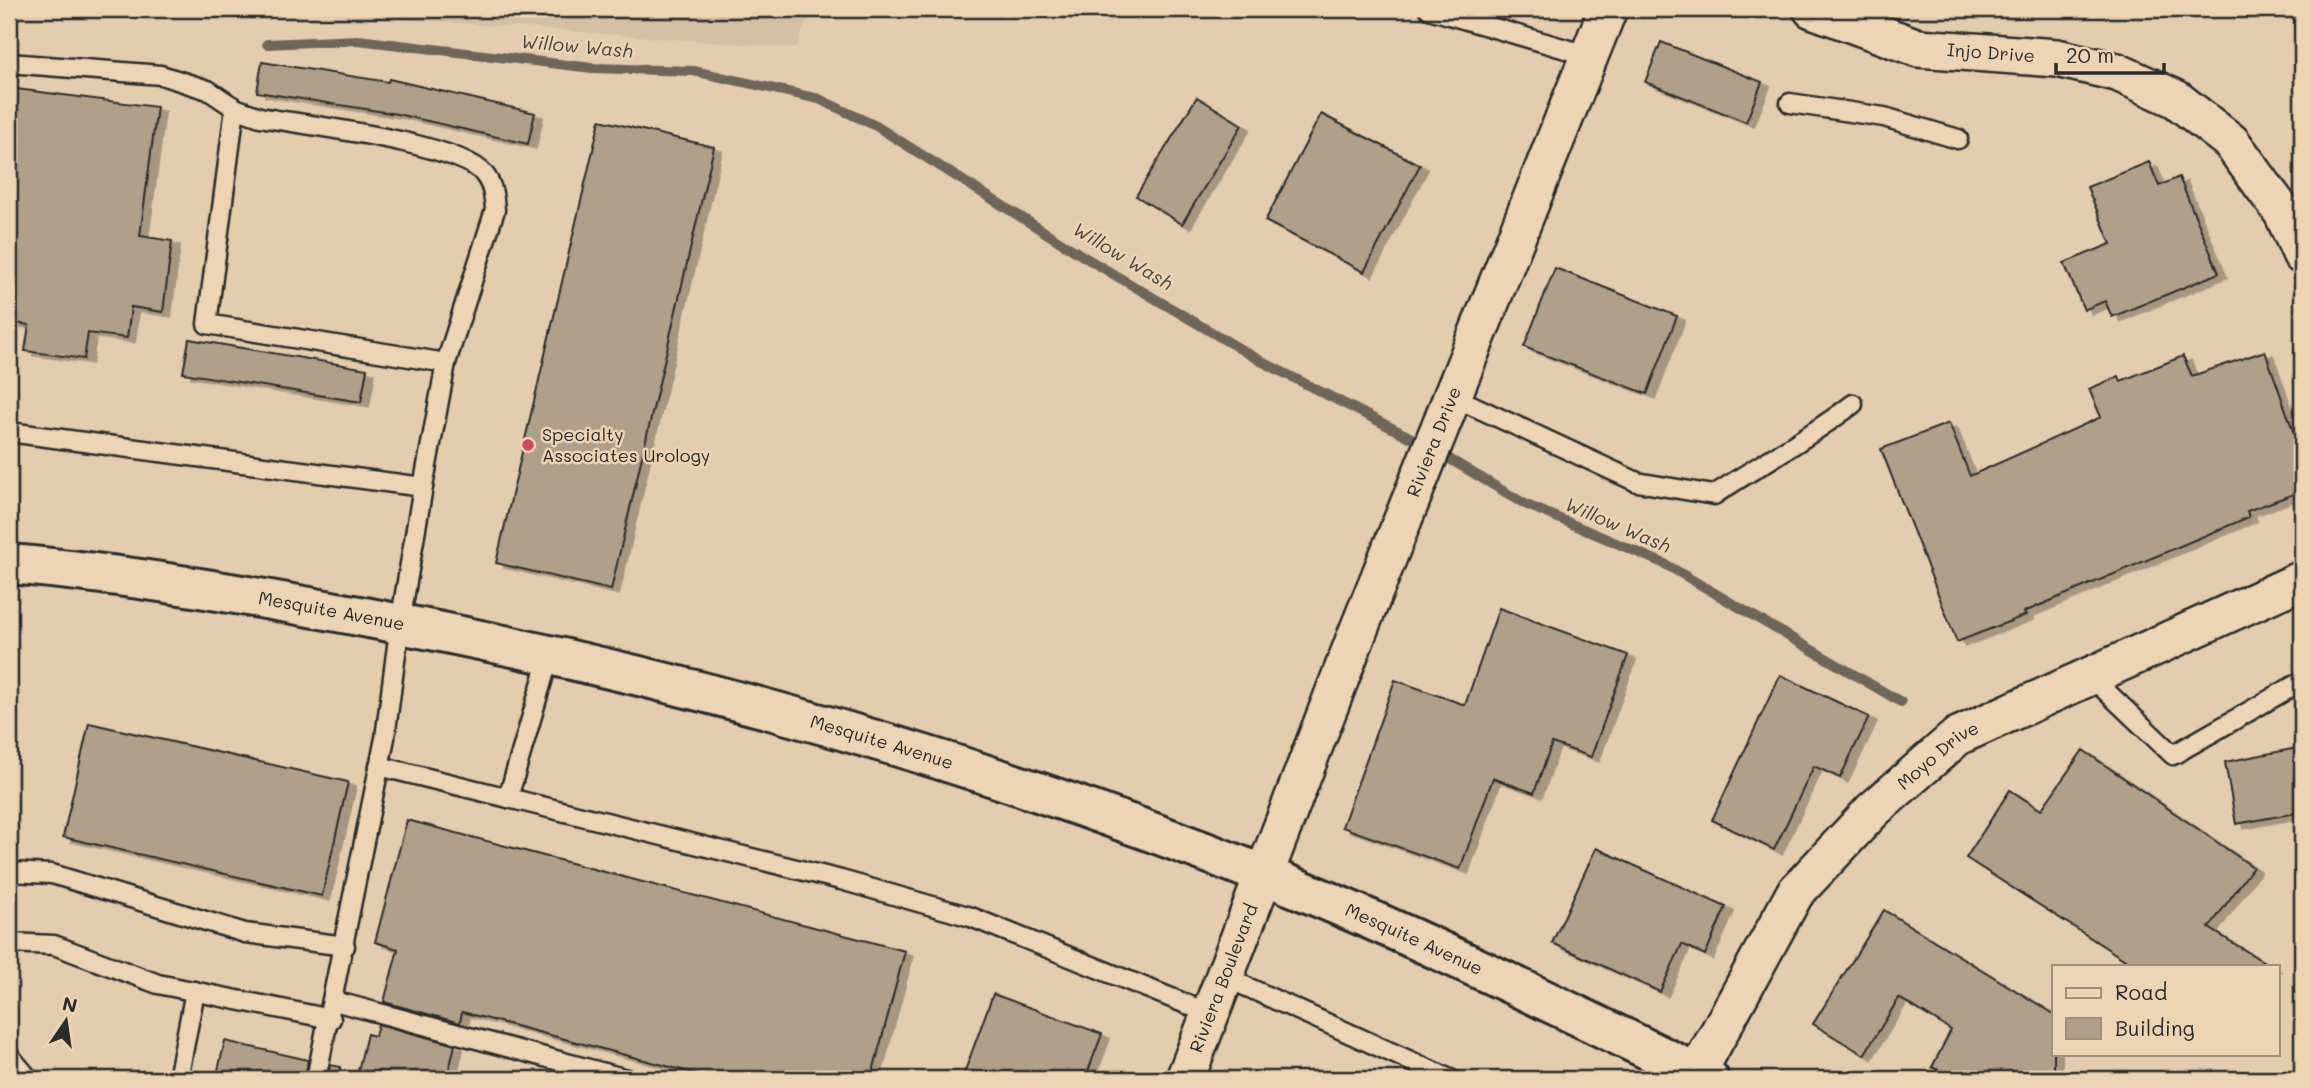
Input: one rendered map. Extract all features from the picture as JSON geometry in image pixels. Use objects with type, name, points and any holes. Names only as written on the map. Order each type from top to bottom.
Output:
[{"type":"street","name":"Riviera Drive","points":[[1264,876],[1359,629],[1608,9]]},
{"type":"street","name":"Injo Drive","points":[[1812,9],[1918,48],[2057,58],[2117,72],[2176,99],[2231,142],[2283,213],[2302,255]]},
{"type":"street","name":"Mesquite Avenue","points":[[9,564],[223,591],[400,623],[550,654],[844,730],[995,777],[1264,876],[1435,947],[1703,1076]]},
{"type":"street","name":"Moyo Drive","points":[[1703,1076],[1795,893],[1873,810],[1958,736],[2302,580]]},
{"type":"street","name":"Riviera Boulevard","points":[[1188,1078],[1264,876]]},
{"type":"lane","points":[[1429,9],[1590,56]]},
{"type":"lane","points":[[9,63],[161,75],[208,90],[235,108],[260,117],[431,149],[460,159],[483,172],[493,190],[495,210],[446,363],[400,623],[379,766],[345,946],[316,1079]]},
{"type":"lane","points":[[1790,103],[1884,117],[1958,139]]},
{"type":"lane","points":[[235,108],[207,324],[446,363]]},
{"type":"lane","points":[[1454,397],[1637,482],[1714,495],[1755,467],[1815,433],[1853,404]]},
{"type":"lane","points":[[9,432],[423,487]]},
{"type":"lane","points":[[508,798],[550,654]]},
{"type":"lane","points":[[2091,676],[2173,755],[2302,681]]},
{"type":"lane","points":[[379,766],[841,880],[971,917],[1211,1014]]},
{"type":"lane","points":[[9,872],[52,874],[245,933],[345,946]]},
{"type":"lane","points":[[9,943],[54,945],[158,984],[332,1010],[627,1079]]},
{"type":"lane","points":[[1225,977],[1450,1079]]},
{"type":"lane","points":[[178,1079],[195,991]]},
{"type":"lane","points":[[9,1055],[29,1079]]},
{"type":"shaded area","points":[[270,9],[811,9],[796,48]]},
{"type":"building","points":[[1661,42],[1762,82],[1746,122],[1645,82]]},
{"type":"building","points":[[262,62],[388,82],[389,79],[535,113],[528,144],[397,114],[257,92]]},
{"type":"building","points":[[9,88],[157,107],[140,236],[172,241],[163,312],[131,307],[127,338],[88,333],[84,359],[25,351],[29,325],[9,322]]},
{"type":"building","points":[[1197,97],[1242,125],[1182,224],[1136,196]]},
{"type":"building","points":[[1321,114],[1420,165],[1364,272],[1265,221]]},
{"type":"building","points":[[600,120],[714,147],[611,590],[496,563]]},
{"type":"building","points":[[2149,162],[2159,186],[2179,177],[2219,273],[2112,317],[2105,301],[2084,310],[2064,263],[2111,244],[2087,187]]},
{"type":"building","points":[[1555,268],[1677,316],[1647,394],[1524,347]]},
{"type":"building","points":[[189,339],[367,369],[361,402],[183,373]]},
{"type":"building","points":[[2265,351],[2302,456],[2302,491],[2247,511],[2249,517],[2024,612],[2026,615],[1957,642],[1881,449],[1949,423],[1970,476],[2101,417],[2089,389],[2119,376],[2121,381],[2183,356],[2192,376]]},
{"type":"building","points":[[1499,608],[1628,655],[1591,757],[1552,743],[1534,793],[1493,778],[1460,869],[1342,827],[1395,680],[1465,705]]},
{"type":"building","points":[[1780,675],[1869,717],[1840,778],[1814,766],[1774,850],[1712,820]]},
{"type":"building","points":[[89,723],[348,782],[322,896],[63,837]]},
{"type":"building","points":[[2302,747],[2302,812],[2236,824],[2225,762]]},
{"type":"building","points":[[2083,750],[2253,867],[2209,928],[2269,965],[2133,965],[1966,858],[2010,790],[2041,810]]},
{"type":"building","points":[[407,820],[905,951],[871,1079],[716,1079],[462,1012],[460,1023],[384,1002],[398,949],[375,942]]},
{"type":"building","points":[[1596,848],[1726,907],[1705,955],[1682,944],[1660,992],[1552,943]]},
{"type":"building","points":[[1884,910],[2052,1013],[2054,1079],[1956,1079],[1932,1067],[1951,1030],[1899,998],[1864,1055],[1813,1024]]},
{"type":"building","points":[[993,994],[1102,1034],[1085,1079],[962,1079]]},
{"type":"building","points":[[378,1024],[455,1045],[447,1079],[356,1079],[367,1034],[375,1036]]},
{"type":"building","points":[[225,1041],[308,1060],[305,1079],[216,1079]]},
{"type":"building","points":[[330,1065],[341,1067],[340,1079],[328,1079]]},
{"type":"waterway","name":"Willow Wash","points":[[267,44],[358,40],[592,68],[694,71],[819,99],[876,126],[1086,258],[1259,360],[1433,449],[1525,504],[1665,564],[1901,702]]},
{"type":"place","name":"Specialty Associates Urology","points":[[528,445]]}]
